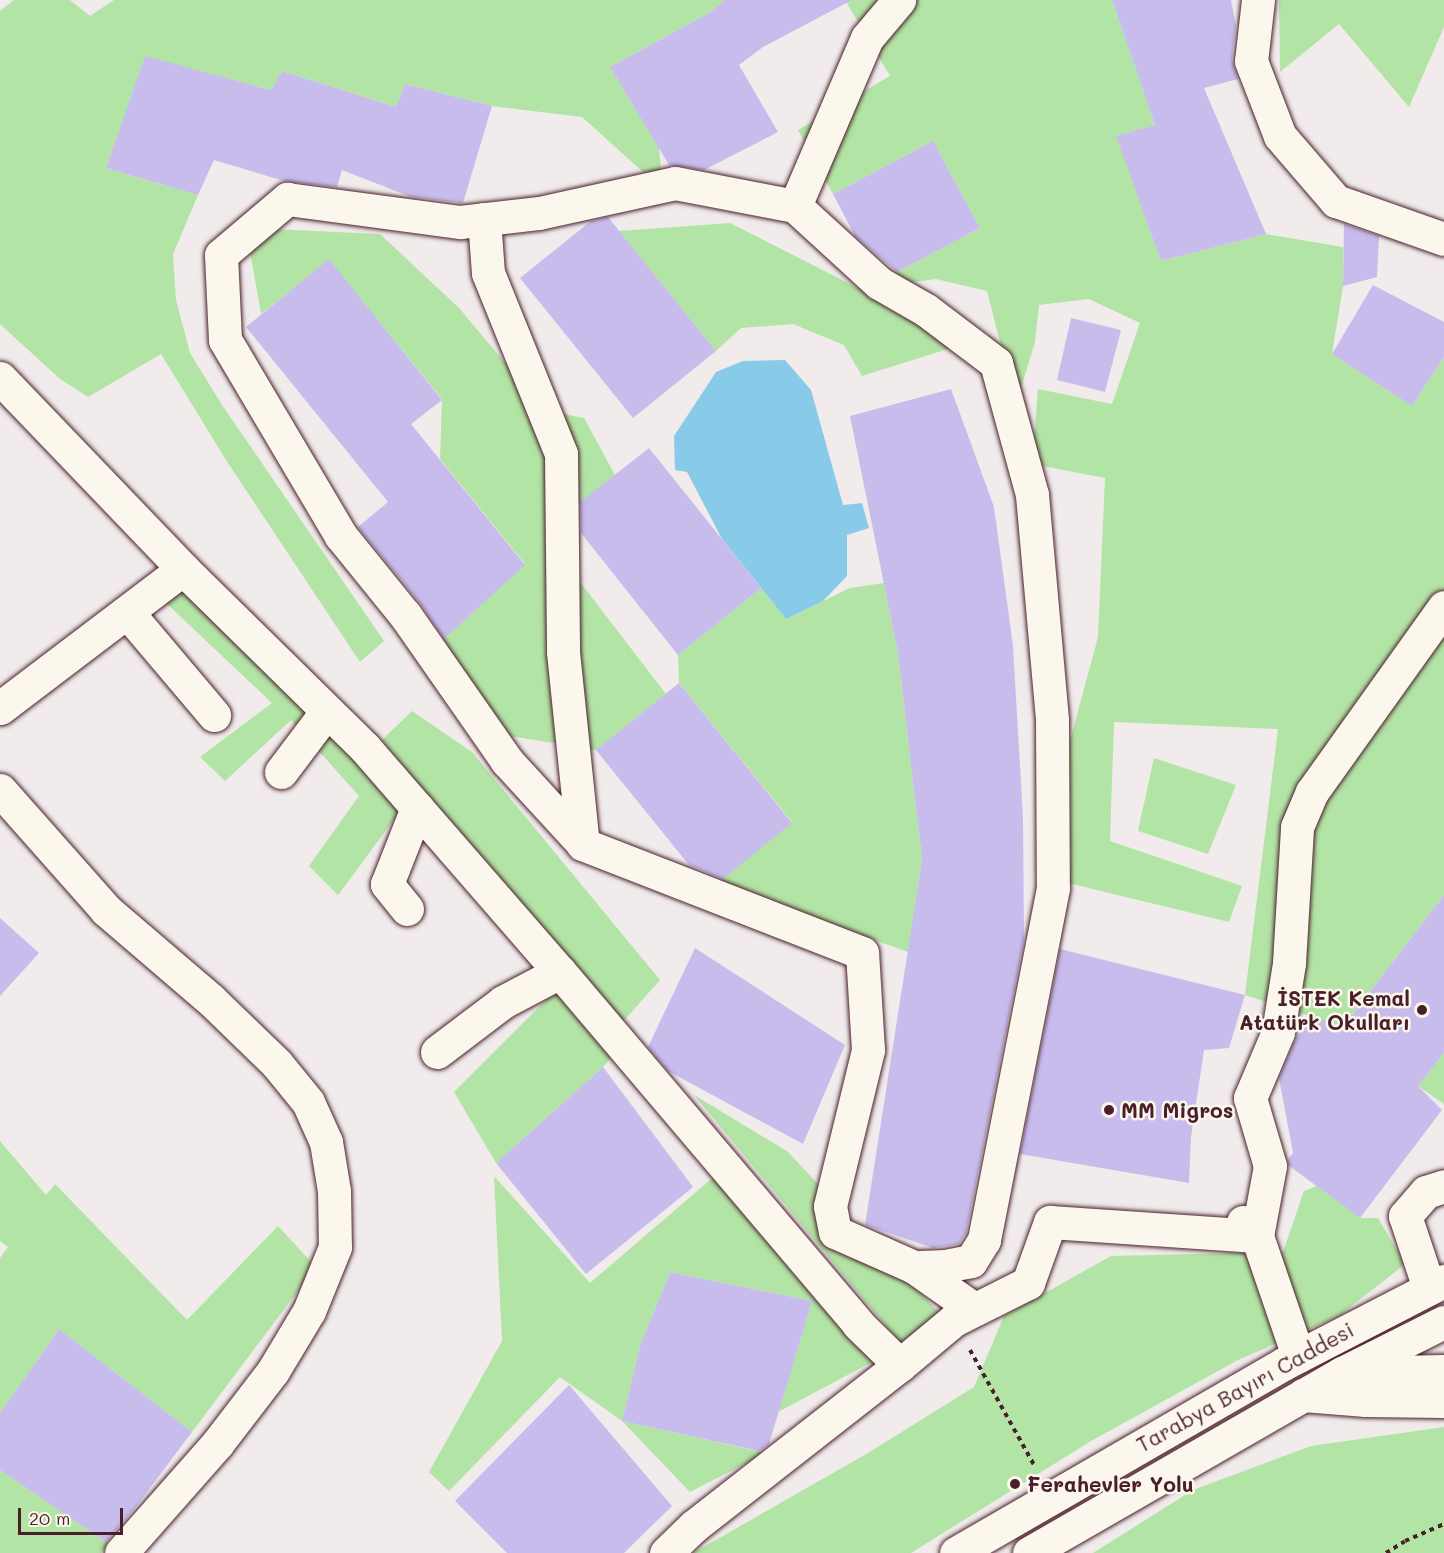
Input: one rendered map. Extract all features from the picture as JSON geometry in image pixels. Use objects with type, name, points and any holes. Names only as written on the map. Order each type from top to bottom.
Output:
[{"type":"street","points":[[795,206],[867,38],[899,0]]},
{"type":"street","points":[[1258,0],[1251,61],[1280,136],[1336,201],[1444,239]]},
{"type":"street","points":[[914,1267],[946,1266],[971,1261],[984,1240],[1053,888],[1052,720],[1032,495],[996,363],[926,310],[879,283],[795,206],[675,183],[539,213],[460,222],[287,199],[221,255],[225,340],[341,536],[405,615],[507,761],[583,844],[862,953],[868,1050],[830,1206],[835,1232],[914,1267],[964,1315]]},
{"type":"street","points":[[484,219],[488,273],[561,454],[563,652],[583,844]]},
{"type":"street","points":[[0,378],[183,569],[365,748],[560,972],[858,1324],[900,1365]]},
{"type":"street","points":[[0,708],[183,569]]},
{"type":"street","points":[[1444,607],[1312,792],[1297,827],[1289,963],[1278,1032],[1250,1098],[1270,1166],[1250,1229],[1292,1360],[1342,1373],[1444,1371]]},
{"type":"street","points":[[127,612],[214,715]]},
{"type":"street","points":[[281,772],[327,711]]},
{"type":"street","points":[[0,790],[106,910],[210,999],[277,1064],[308,1102],[326,1142],[334,1191],[335,1247],[309,1311],[273,1371],[224,1435],[121,1553]]},
{"type":"street","points":[[406,909],[387,884],[417,808]]},
{"type":"street","points":[[437,1052],[503,1002],[560,972]]},
{"type":"street","points":[[1437,1284],[1405,1216],[1426,1192],[1444,1186]]},
{"type":"street","points":[[666,1553],[694,1526],[964,1315],[1028,1283],[1050,1222],[1250,1229]]},
{"type":"street","name":"Tarabya Bayırı Caddesi","points":[[956,1553],[1292,1360],[1437,1284]]},
{"type":"street","name":"Tarabya Bayırı Caddesi","points":[[1029,1553],[1342,1373],[1444,1322]]},
{"type":"street","points":[[1303,1395],[1377,1400],[1444,1401]]},
{"type":"path","points":[[964,1315],[1052,1498]]},
{"type":"path","points":[[1386,1553],[1405,1541],[1444,1524]]},
{"type":"green space","points":[[14,0],[70,0],[90,16],[114,0],[725,0],[709,13],[610,67],[659,148],[663,190],[582,117],[492,106],[405,84],[396,107],[282,71],[271,90],[145,57],[106,168],[198,195],[173,254],[176,300],[190,353],[222,405],[384,641],[360,662],[226,460],[161,354],[88,397],[60,379],[0,324],[0,11]]},
{"type":"green space","points":[[845,0],[1112,0],[1155,125],[1117,136],[1161,261],[1266,234],[1343,247],[1343,286],[1332,354],[1412,406],[1444,357],[1444,895],[1343,1027],[1245,995],[1278,729],[1114,722],[1110,841],[1242,886],[1229,922],[1068,883],[1060,778],[1098,637],[1105,478],[1032,464],[1038,389],[1112,404],[1140,323],[1089,299],[1039,305],[1035,342],[1016,405],[987,291],[936,279],[890,285],[880,281],[980,228],[933,141],[833,194],[798,130],[890,76]]},
{"type":"green space","points":[[1279,0],[1444,0],[1444,27],[1409,107],[1339,24],[1280,72]]},
{"type":"green space","points":[[730,223],[905,312],[951,348],[862,376],[844,345],[793,324],[741,328],[716,351],[619,231]]},
{"type":"green space","points":[[246,228],[380,234],[459,308],[545,410],[584,418],[615,475],[565,514],[580,533],[557,552],[666,694],[596,750],[504,735],[443,640],[525,564],[440,459],[442,399],[329,260],[261,314]]},
{"type":"green space","points":[[186,580],[404,806],[338,895],[309,866],[359,796],[291,720],[225,781],[200,757],[272,703],[165,602]]},
{"type":"green space","points":[[884,583],[898,653],[922,860],[908,952],[717,883],[792,822],[679,683],[678,655],[761,588],[786,619],[850,588]]},
{"type":"green space","points":[[412,711],[472,752],[660,980],[620,1025],[448,824],[382,740]]},
{"type":"green space","points":[[1154,758],[1236,785],[1208,854],[1138,831]]},
{"type":"green space","points":[[560,986],[615,1053],[603,1067],[496,1163],[454,1092]]},
{"type":"green space","points":[[1444,1053],[1444,1104],[1418,1086]]},
{"type":"green space","points":[[694,1095],[787,1151],[942,1316],[906,1350]]},
{"type":"green space","points":[[0,1141],[46,1195],[55,1184],[187,1320],[278,1226],[316,1267],[192,1432],[59,1329],[0,1413],[0,1258],[8,1247],[0,1241]]},
{"type":"green space","points":[[717,1174],[874,1361],[778,1412],[812,1301],[670,1272],[640,1346],[622,1421],[560,1377],[449,1491],[429,1472],[502,1341],[494,1176],[590,1283]]},
{"type":"green space","points":[[1317,1186],[1360,1218],[1378,1218],[1405,1264],[1339,1316],[1238,1360],[1091,1441],[911,1553],[693,1553],[868,1453],[974,1387],[1004,1316],[1111,1256],[1283,1252],[1304,1191]]},
{"type":"green space","points":[[622,1421],[766,1453],[690,1492]]},
{"type":"green space","points":[[1444,1427],[1444,1553],[1093,1553],[1193,1490],[1311,1446]]},
{"type":"green space","points":[[0,1470],[109,1544],[101,1553],[0,1553]]},
{"type":"water","points":[[785,360],[811,390],[843,505],[862,503],[869,528],[847,535],[847,576],[823,601],[786,619],[722,539],[687,472],[675,470],[674,436],[716,372],[743,361]]},
{"type":"building","points":[[725,0],[852,0],[763,47],[739,65],[778,132],[704,170],[669,165],[610,67],[709,13]]},
{"type":"building","points":[[1112,0],[1231,0],[1236,26],[1232,59],[1238,79],[1204,88],[1266,234],[1161,261],[1116,136],[1155,125]]},
{"type":"building","points":[[145,56],[271,90],[282,71],[396,107],[405,84],[492,106],[463,203],[411,197],[342,170],[337,187],[284,181],[214,160],[198,195],[106,168]]},
{"type":"building","points":[[933,141],[980,228],[897,272],[855,236],[833,194]]},
{"type":"building","points":[[608,217],[716,351],[633,418],[520,278],[591,221]]},
{"type":"building","points":[[1344,224],[1379,236],[1377,277],[1343,286]]},
{"type":"building","points":[[329,259],[442,400],[411,424],[525,565],[444,639],[420,603],[358,527],[388,502],[246,327]]},
{"type":"building","points":[[1373,285],[1444,322],[1444,357],[1412,406],[1332,354]]},
{"type":"building","points":[[1071,318],[1121,330],[1105,392],[1057,380]]},
{"type":"building","points":[[951,389],[994,507],[1013,646],[1023,817],[1024,940],[966,1233],[959,1244],[933,1248],[865,1225],[922,860],[898,653],[850,416]]},
{"type":"building","points":[[649,448],[761,588],[678,655],[581,533],[580,502]]},
{"type":"building","points":[[679,683],[792,823],[723,879],[689,865],[596,750]]},
{"type":"building","points":[[1444,895],[1444,1053],[1418,1086],[1442,1110],[1360,1218],[1288,1165],[1288,1160],[1293,1153],[1279,1078],[1296,1038],[1312,1016],[1343,1027]]},
{"type":"building","points":[[0,918],[39,953],[0,996]]},
{"type":"building","points":[[695,948],[845,1045],[803,1144],[668,1071],[648,1047]]},
{"type":"building","points":[[1060,949],[1245,995],[1229,1048],[1204,1050],[1191,1137],[1189,1183],[1020,1154]]},
{"type":"building","points":[[603,1067],[693,1187],[586,1274],[496,1163]]},
{"type":"building","points":[[670,1272],[812,1301],[769,1444],[759,1451],[622,1421],[640,1346]]},
{"type":"building","points":[[59,1329],[192,1432],[135,1508],[106,1542],[0,1470],[0,1413]]},
{"type":"building","points":[[569,1385],[672,1506],[624,1553],[507,1553],[455,1501]]},
{"type":"place","name":"İSTEK Kemal Atatürk Okulları","points":[[1422,1010]]},
{"type":"place","name":"MM Migros","points":[[1109,1110]]},
{"type":"place","name":"Ferahevler Yolu","points":[[1015,1484]]}]
